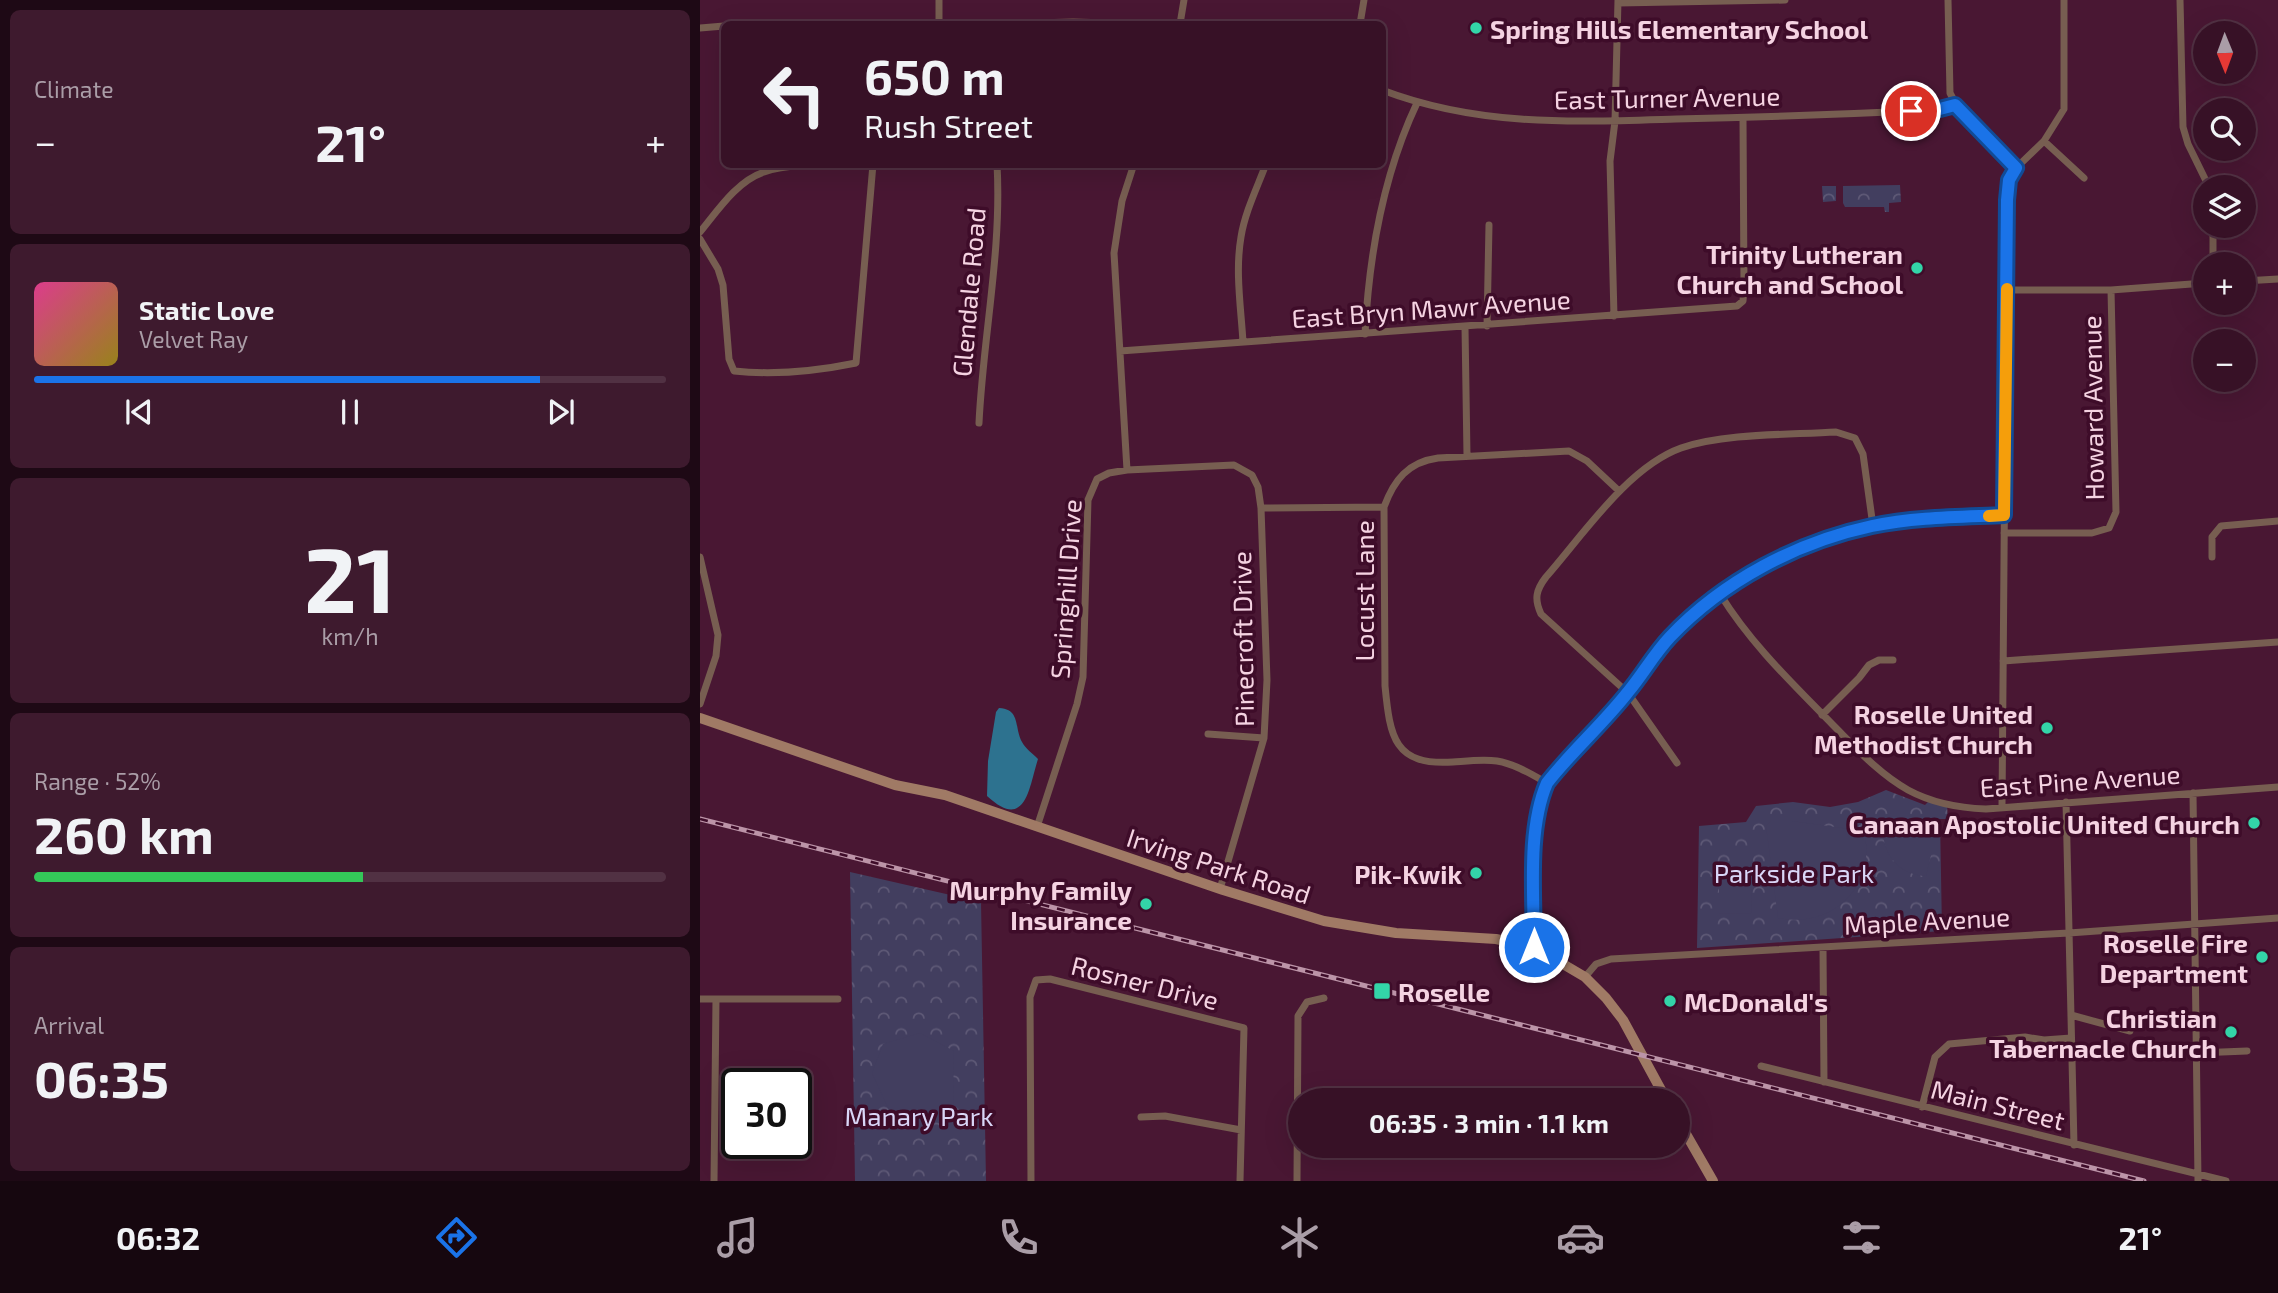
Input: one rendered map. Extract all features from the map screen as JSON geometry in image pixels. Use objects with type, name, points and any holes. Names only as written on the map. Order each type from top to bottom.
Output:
[{"type":"main road","name":"Irving Park Road","points":[[700,718],[895,785],[945,796],[1304,916],[1357,928],[1496,939],[1534,947],[1586,977],[1622,1020],[1660,1088]]},
{"type":"main road","points":[[1690,1142],[1713,1181]]},
{"type":"street","points":[[939,0],[939,21]]},
{"type":"street","points":[[1180,21],[1184,0]]},
{"type":"street","points":[[1360,21],[1364,0]]},
{"type":"street","points":[[1614,316],[1611,161],[1615,121],[1618,2],[1785,0]]},
{"type":"street","points":[[1948,0],[1948,83],[1955,105],[2016,168]]},
{"type":"street","points":[[2002,807],[2007,191],[2009,180],[2016,168],[2044,141],[2061,115],[2065,103],[2064,0]]},
{"type":"street","points":[[2180,0],[2183,127],[2203,175]]},
{"type":"street","points":[[700,28],[721,26]]},
{"type":"street","name":"East Turner Avenue","points":[[1386,91],[1417,103],[1458,113],[1500,118],[1615,121],[1936,110],[1955,105]]},
{"type":"street","points":[[1365,334],[1369,277],[1377,231],[1396,154],[1417,103]]},
{"type":"street","name":"East Bryn Mawr Avenue","points":[[1120,351],[1737,306],[1743,301],[1742,118]]},
{"type":"street","points":[[2044,141],[2084,178]]},
{"type":"street","points":[[700,232],[740,186],[755,176],[780,168]]},
{"type":"street","points":[[700,239],[721,277],[729,359],[734,371],[752,373],[856,363],[873,168]]},
{"type":"street","name":"Glendale Road","points":[[979,423],[982,367],[996,243],[997,168]]},
{"type":"street","points":[[1127,470],[1114,253],[1122,201],[1131,168]]},
{"type":"street","points":[[1243,342],[1238,261],[1240,244],[1244,223],[1265,168]]},
{"type":"street","points":[[1487,326],[1489,225]]},
{"type":"street","points":[[2256,280],[2278,279]]},
{"type":"street","points":[[2007,290],[2110,290],[2193,285]]},
{"type":"street","name":"Howard Avenue","points":[[2004,533],[2092,533],[2109,528],[2116,512],[2110,290]]},
{"type":"street","points":[[1465,327],[1467,456]]},
{"type":"street","points":[[1677,762],[1628,693],[1541,614],[1536,598],[1546,577],[1619,491],[1646,467],[1664,456],[1703,442],[1836,432],[1855,438],[1863,454],[1873,526]]},
{"type":"street","name":"Locust Lane","points":[[1547,783],[1514,765],[1496,761],[1433,764],[1418,760],[1406,754],[1397,742],[1387,710],[1385,686],[1384,507],[1391,488],[1404,472],[1429,459],[1467,456],[1569,451],[1587,461],[1619,491]]},
{"type":"street","name":"Springhill Drive","points":[[1037,827],[1077,704],[1083,677],[1090,494],[1097,479],[1109,473],[1127,470],[1234,465],[1252,475],[1258,487],[1261,508]]},
{"type":"street","points":[[1261,508],[1384,507]]},
{"type":"street","name":"Pinecroft Drive","points":[[1220,889],[1264,738],[1267,680],[1261,508]]},
{"type":"street","points":[[1534,947],[1535,824],[1540,799],[1547,783],[1628,693],[1671,635],[1720,594],[1759,569],[1830,538],[1873,526],[1912,520],[2004,515]]},
{"type":"street","points":[[2213,557],[2212,537],[2221,526],[2278,521]]},
{"type":"street","points":[[700,558],[718,635],[716,656],[700,704]]},
{"type":"street","name":"East Pine Avenue","points":[[1720,594],[1753,642],[1871,763],[1911,791],[1951,806],[1986,809],[2278,787]]},
{"type":"street","points":[[2003,661],[2278,642]]},
{"type":"street","points":[[1822,715],[1859,678],[1868,664],[1879,660],[1893,660]]},
{"type":"street","points":[[1208,734],[1264,738]]},
{"type":"street","points":[[2193,793],[2198,1177]]},
{"type":"street","points":[[2066,802],[2074,1144]]},
{"type":"street","name":"Maple Avenue","points":[[1586,977],[1596,964],[1611,959],[2069,933],[2278,918]]},
{"type":"street","points":[[1823,947],[1824,1082]]},
{"type":"street","name":"Rosner Drive","points":[[1031,1181],[1030,997],[1036,980],[1050,979],[1244,1028],[1241,1130]]},
{"type":"street","points":[[1297,1181],[1298,1016],[1307,1002],[1324,998]]},
{"type":"street","points":[[700,999],[838,999]]},
{"type":"street","points":[[714,1181],[716,999]]},
{"type":"street","points":[[2071,1015],[2130,1031]]},
{"type":"street","points":[[1922,1107],[1935,1057],[1949,1044],[2025,1037],[2044,1040],[2071,1038]]},
{"type":"street","points":[[2197,1053],[2247,1051]]},
{"type":"street","name":"Main Street","points":[[1760,1066],[2198,1177],[2227,1181]]},
{"type":"street","points":[[1141,1117],[1165,1116],[1241,1130],[1240,1181]]},
{"type":"green space","points":[[1900,185],[1901,202],[1889,203],[1889,212],[1885,212],[1884,207],[1845,207],[1843,203],[1843,186]]},
{"type":"green space","points":[[1822,186],[1836,186],[1836,201],[1823,202]]},
{"type":"green space","name":"Parkside Park","points":[[1886,790],[1925,805],[1929,801],[1947,806],[1948,819],[1940,819],[1942,931],[1697,948],[1699,826],[1746,822],[1756,806],[1793,802],[1830,807],[1858,802]]},
{"type":"green space","points":[[1771,821],[1792,821],[1864,831],[1864,869],[1857,886],[1833,910],[1798,920],[1778,918],[1766,826]]},
{"type":"green space","points":[[1906,829],[1927,830],[1931,834],[1931,855],[1926,876],[1903,869],[1892,858],[1885,844],[1883,835]]},
{"type":"green space","points":[[1719,864],[1751,864],[1752,913],[1719,914]]},
{"type":"green space","name":"Manary Park","points":[[850,872],[981,902],[986,1181],[855,1181]]},
{"type":"green space","points":[[920,1033],[954,1051],[953,1104],[948,1110],[889,1110],[872,1073],[883,1044]]},
{"type":"water","points":[[999,708],[1011,712],[1022,742],[1038,759],[1024,801],[1018,807],[1010,809],[1000,806],[987,796],[988,761],[996,712]]},
{"type":"railway","points":[[700,819],[2144,1181]]},
{"type":"slow traffic","points":[[1989,516],[2004,515],[2007,289]]},
{"type":"place","name":"Spring Hills Elementary School","points":[[1476,28]]},
{"type":"place","name":"Trinity Lutheran Church and School","points":[[1917,268]]},
{"type":"place","name":"Roselle United Methodist Church","points":[[2047,728]]},
{"type":"place","name":"Canaan Apostolic United Church","points":[[2254,823]]},
{"type":"place","name":"Pik-Kwik","points":[[1476,873]]},
{"type":"place","name":"Murphy Family Insurance","points":[[1146,904]]},
{"type":"place","name":"Roselle Fire Department","points":[[2262,957]]},
{"type":"place","name":"Roselle","points":[[1382,991]]},
{"type":"place","name":"McDonald's","points":[[1670,1001]]},
{"type":"place","name":"Christian Tabernacle Church","points":[[2231,1032]]},
{"type":"route","points":[[1534,947],[1535,824],[1540,799],[1547,783],[1628,693],[1671,635],[1736,583],[1759,569],[1816,543],[1873,526],[1912,520],[2004,515],[2007,200],[2009,180],[2016,168],[1955,105],[1936,110],[1911,111]]}]
